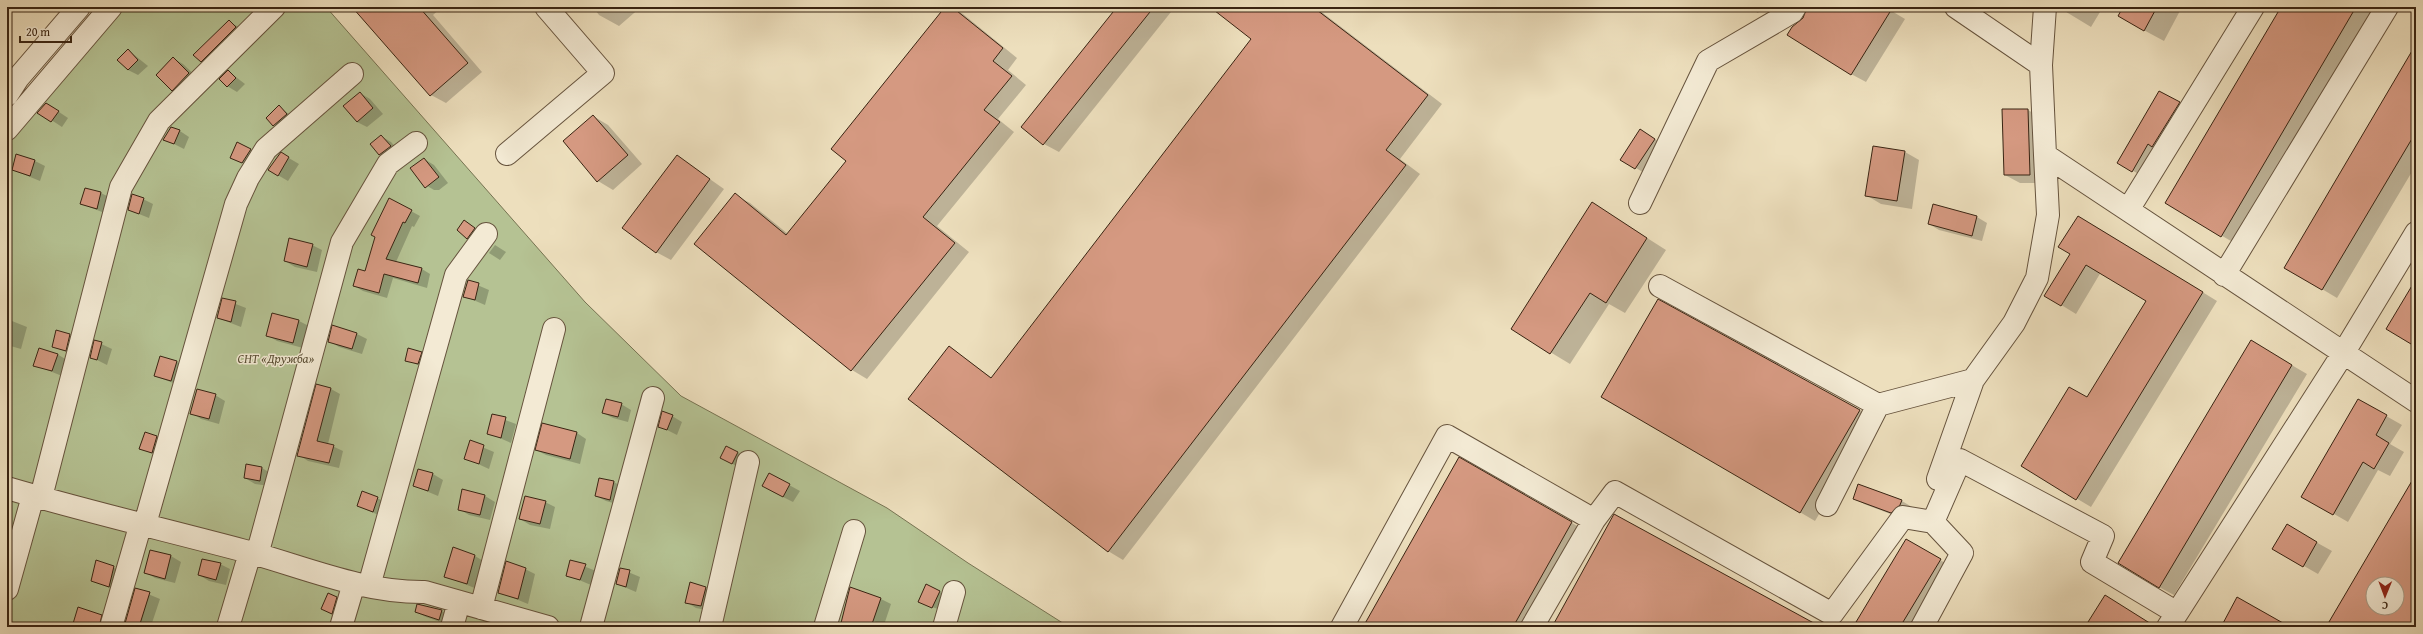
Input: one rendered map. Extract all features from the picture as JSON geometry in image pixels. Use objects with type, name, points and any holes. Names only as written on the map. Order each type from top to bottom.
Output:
[{"type":"street","points":[[7,95],[18,78],[79,7]]},
{"type":"street","points":[[7,129],[111,7]]},
{"type":"street","points":[[7,589],[37,496],[121,187],[159,121],[274,7]]},
{"type":"street","points":[[507,154],[603,73],[546,7]]},
{"type":"street","points":[[1640,203],[1708,61],[1792,12],[1795,7]]},
{"type":"street","points":[[1956,7],[2041,65]]},
{"type":"street","points":[[1928,521],[1974,380],[2014,323],[2037,278],[2048,215],[2041,65],[2045,7]]},
{"type":"street","points":[[2128,210],[2253,7]]},
{"type":"street","points":[[2224,275],[2387,7]]},
{"type":"street","points":[[111,627],[143,524],[236,204],[248,178],[266,149],[352,74]]},
{"type":"street","points":[[228,627],[254,554],[342,242],[388,164],[416,143]]},
{"type":"street","points":[[2045,155],[2224,275],[2416,400]]},
{"type":"street","points":[[341,627],[361,584],[456,275],[486,234]]},
{"type":"street","points":[[1928,521],[1960,460],[2103,536],[2092,562],[2173,620],[2344,352],[2416,234]]},
{"type":"street","points":[[1660,286],[1878,405],[1974,380]]},
{"type":"street","points":[[481,608],[554,329]]},
{"type":"street","points":[[591,627],[653,398]]},
{"type":"street","points":[[1827,505],[1878,405]]},
{"type":"street","points":[[1342,627],[1447,436],[1594,520]]},
{"type":"street","points":[[710,627],[748,462]]},
{"type":"street","points":[[7,488],[361,584],[405,592],[425,592],[548,627]]},
{"type":"street","points":[[1532,627],[1594,520],[1615,492],[1832,614],[1904,517],[1928,521],[1962,553],[1922,627]]},
{"type":"street","points":[[825,627],[854,531]]},
{"type":"street","points":[[944,627],[954,592]]},
{"type":"street","points":[[452,627],[459,602]]},
{"type":"green space","name":"СНТ «Дружба»","points":[[99,7],[326,7],[585,302],[681,396],[887,508],[968,563],[1069,627],[7,627],[7,114]]},
{"type":"building","points":[[352,7],[419,7],[468,63],[430,96]]},
{"type":"building","points":[[945,7],[952,7],[1003,48],[993,61],[1012,76],[984,110],[1000,122],[923,217],[955,243],[851,371],[694,244],[735,193],[786,235],[846,161],[831,149]]},
{"type":"building","points":[[1117,7],[1154,7],[1043,145],[1021,127]]},
{"type":"building","points":[[1210,7],[1313,7],[1428,95],[1386,150],[1406,165],[1108,552],[908,399],[949,346],[991,378],[1251,39]]},
{"type":"building","points":[[1807,7],[1893,7],[1851,75],[1787,35],[1792,27],[1803,18]]},
{"type":"building","points":[[2123,7],[2157,7],[2144,31],[2118,16]]},
{"type":"building","points":[[2281,7],[2356,7],[2221,237],[2165,203]]},
{"type":"building","points":[[229,20],[236,27],[201,62],[193,55]]},
{"type":"building","points":[[2416,44],[2416,132],[2322,290],[2284,268]]},
{"type":"building","points":[[128,49],[138,60],[128,70],[117,60]]},
{"type":"building","points":[[173,57],[189,73],[172,91],[156,75]]},
{"type":"building","points":[[228,70],[236,78],[227,87],[219,79]]},
{"type":"building","points":[[2159,91],[2180,102],[2152,147],[2148,144],[2132,172],[2117,163]]},
{"type":"building","points":[[360,92],[373,108],[357,122],[343,106]]},
{"type":"building","points":[[46,103],[59,111],[51,122],[37,113]]},
{"type":"building","points":[[279,105],[287,114],[273,126],[266,118]]},
{"type":"building","points":[[2002,109],[2028,109],[2030,175],[2004,175]]},
{"type":"building","points":[[593,115],[628,155],[597,182],[563,141]]},
{"type":"building","points":[[171,127],[180,130],[174,144],[163,140]]},
{"type":"building","points":[[1640,129],[1655,139],[1635,169],[1620,160]]},
{"type":"building","points":[[381,135],[391,146],[379,155],[370,144]]},
{"type":"building","points":[[237,142],[251,149],[242,163],[230,158]]},
{"type":"building","points":[[1873,146],[1905,151],[1897,201],[1865,196]]},
{"type":"building","points":[[281,152],[289,157],[278,176],[268,170]]},
{"type":"building","points":[[16,154],[35,160],[30,176],[12,170]]},
{"type":"building","points":[[677,155],[710,179],[656,253],[622,228]]},
{"type":"building","points":[[424,158],[439,177],[425,188],[410,168]]},
{"type":"building","points":[[85,188],[101,192],[97,209],[80,204]]},
{"type":"building","points":[[132,194],[144,198],[139,214],[128,210]]},
{"type":"building","points":[[389,198],[412,210],[405,223],[403,222],[386,259],[422,268],[418,283],[384,274],[379,293],[353,286],[358,269],[365,271],[375,237],[371,235]]},
{"type":"building","points":[[1592,202],[1647,238],[1606,303],[1590,293],[1550,354],[1511,329]]},
{"type":"building","points":[[1933,204],[1977,216],[1972,236],[1928,224]]},
{"type":"building","points":[[2078,216],[2203,292],[2076,500],[2021,466],[2069,387],[2087,397],[2146,301],[2086,265],[2061,306],[2044,296],[2070,254],[2058,247]]},
{"type":"building","points":[[464,220],[475,228],[467,239],[457,230]]},
{"type":"building","points":[[289,238],[313,244],[307,267],[284,261]]},
{"type":"building","points":[[2416,279],[2416,347],[2386,329]]},
{"type":"building","points":[[468,280],[479,283],[475,300],[463,297]]},
{"type":"building","points":[[222,298],[236,301],[231,322],[217,318]]},
{"type":"building","points":[[1658,299],[1860,410],[1800,513],[1601,397]]},
{"type":"building","points":[[272,313],[299,320],[293,343],[266,336]]},
{"type":"building","points":[[332,325],[357,333],[352,349],[328,342]]},
{"type":"building","points":[[56,330],[70,334],[66,351],[52,347]]},
{"type":"building","points":[[94,340],[102,342],[97,360],[90,358]]},
{"type":"building","points":[[2251,340],[2292,365],[2159,588],[2118,563]]},
{"type":"building","points":[[39,348],[58,354],[52,371],[33,366]]},
{"type":"building","points":[[408,348],[422,352],[418,364],[405,361]]},
{"type":"building","points":[[160,356],[177,361],[171,381],[154,376]]},
{"type":"building","points":[[316,384],[331,388],[317,441],[334,445],[329,463],[297,456]]},
{"type":"building","points":[[197,389],[216,394],[209,419],[190,414]]},
{"type":"building","points":[[606,399],[622,403],[618,417],[602,413]]},
{"type":"building","points":[[2358,399],[2387,415],[2376,435],[2389,443],[2374,469],[2363,462],[2333,515],[2301,497]]},
{"type":"building","points":[[662,411],[673,415],[667,430],[658,427]]},
{"type":"building","points":[[492,414],[506,417],[501,438],[487,434]]},
{"type":"building","points":[[542,423],[577,432],[570,459],[535,450]]},
{"type":"building","points":[[145,432],[157,436],[152,453],[139,449]]},
{"type":"building","points":[[470,440],[484,445],[479,464],[464,459]]},
{"type":"building","points":[[726,446],[738,452],[732,464],[720,458]]},
{"type":"building","points":[[1459,457],[1572,522],[1513,627],[1363,627]]},
{"type":"building","points":[[246,464],[262,467],[260,481],[244,478]]},
{"type":"building","points":[[418,469],[433,473],[428,491],[413,486]]},
{"type":"building","points":[[769,473],[790,484],[783,497],[762,486]]},
{"type":"building","points":[[2416,474],[2416,627],[2326,627]]},
{"type":"building","points":[[599,478],[614,481],[610,500],[595,496]]},
{"type":"building","points":[[1858,484],[1902,500],[1900,505],[1891,513],[1853,499]]},
{"type":"building","points":[[462,489],[485,495],[480,515],[458,510]]},
{"type":"building","points":[[362,491],[378,497],[373,512],[357,506]]},
{"type":"building","points":[[525,496],[546,501],[540,524],[519,519]]},
{"type":"building","points":[[1614,514],[1821,627],[1552,627]]},
{"type":"building","points":[[2287,524],[2317,542],[2303,567],[2272,549]]},
{"type":"building","points":[[1906,539],[1941,559],[1900,627],[1853,627]]},
{"type":"building","points":[[453,547],[475,555],[467,584],[444,577]]},
{"type":"building","points":[[150,550],[171,555],[165,579],[144,573]]},
{"type":"building","points":[[202,559],[221,563],[216,580],[198,575]]},
{"type":"building","points":[[96,560],[114,566],[109,587],[91,581]]},
{"type":"building","points":[[570,560],[586,564],[580,580],[566,576]]},
{"type":"building","points":[[506,561],[526,568],[518,599],[498,593]]},
{"type":"building","points":[[620,568],[630,570],[626,587],[616,584]]},
{"type":"building","points":[[690,582],[706,587],[701,606],[685,603]]},
{"type":"building","points":[[926,584],[940,591],[932,608],[918,602]]},
{"type":"building","points":[[850,587],[881,598],[871,627],[840,627]]},
{"type":"building","points":[[135,588],[150,592],[139,627],[124,627]]},
{"type":"building","points":[[328,593],[337,597],[332,614],[321,609]]},
{"type":"building","points":[[2105,595],[2156,627],[2096,627],[2088,622]]},
{"type":"building","points":[[2237,597],[2290,627],[2221,627]]},
{"type":"building","points":[[417,604],[442,610],[439,620],[415,612]]},
{"type":"building","points":[[78,607],[102,615],[99,627],[72,627]]}]
